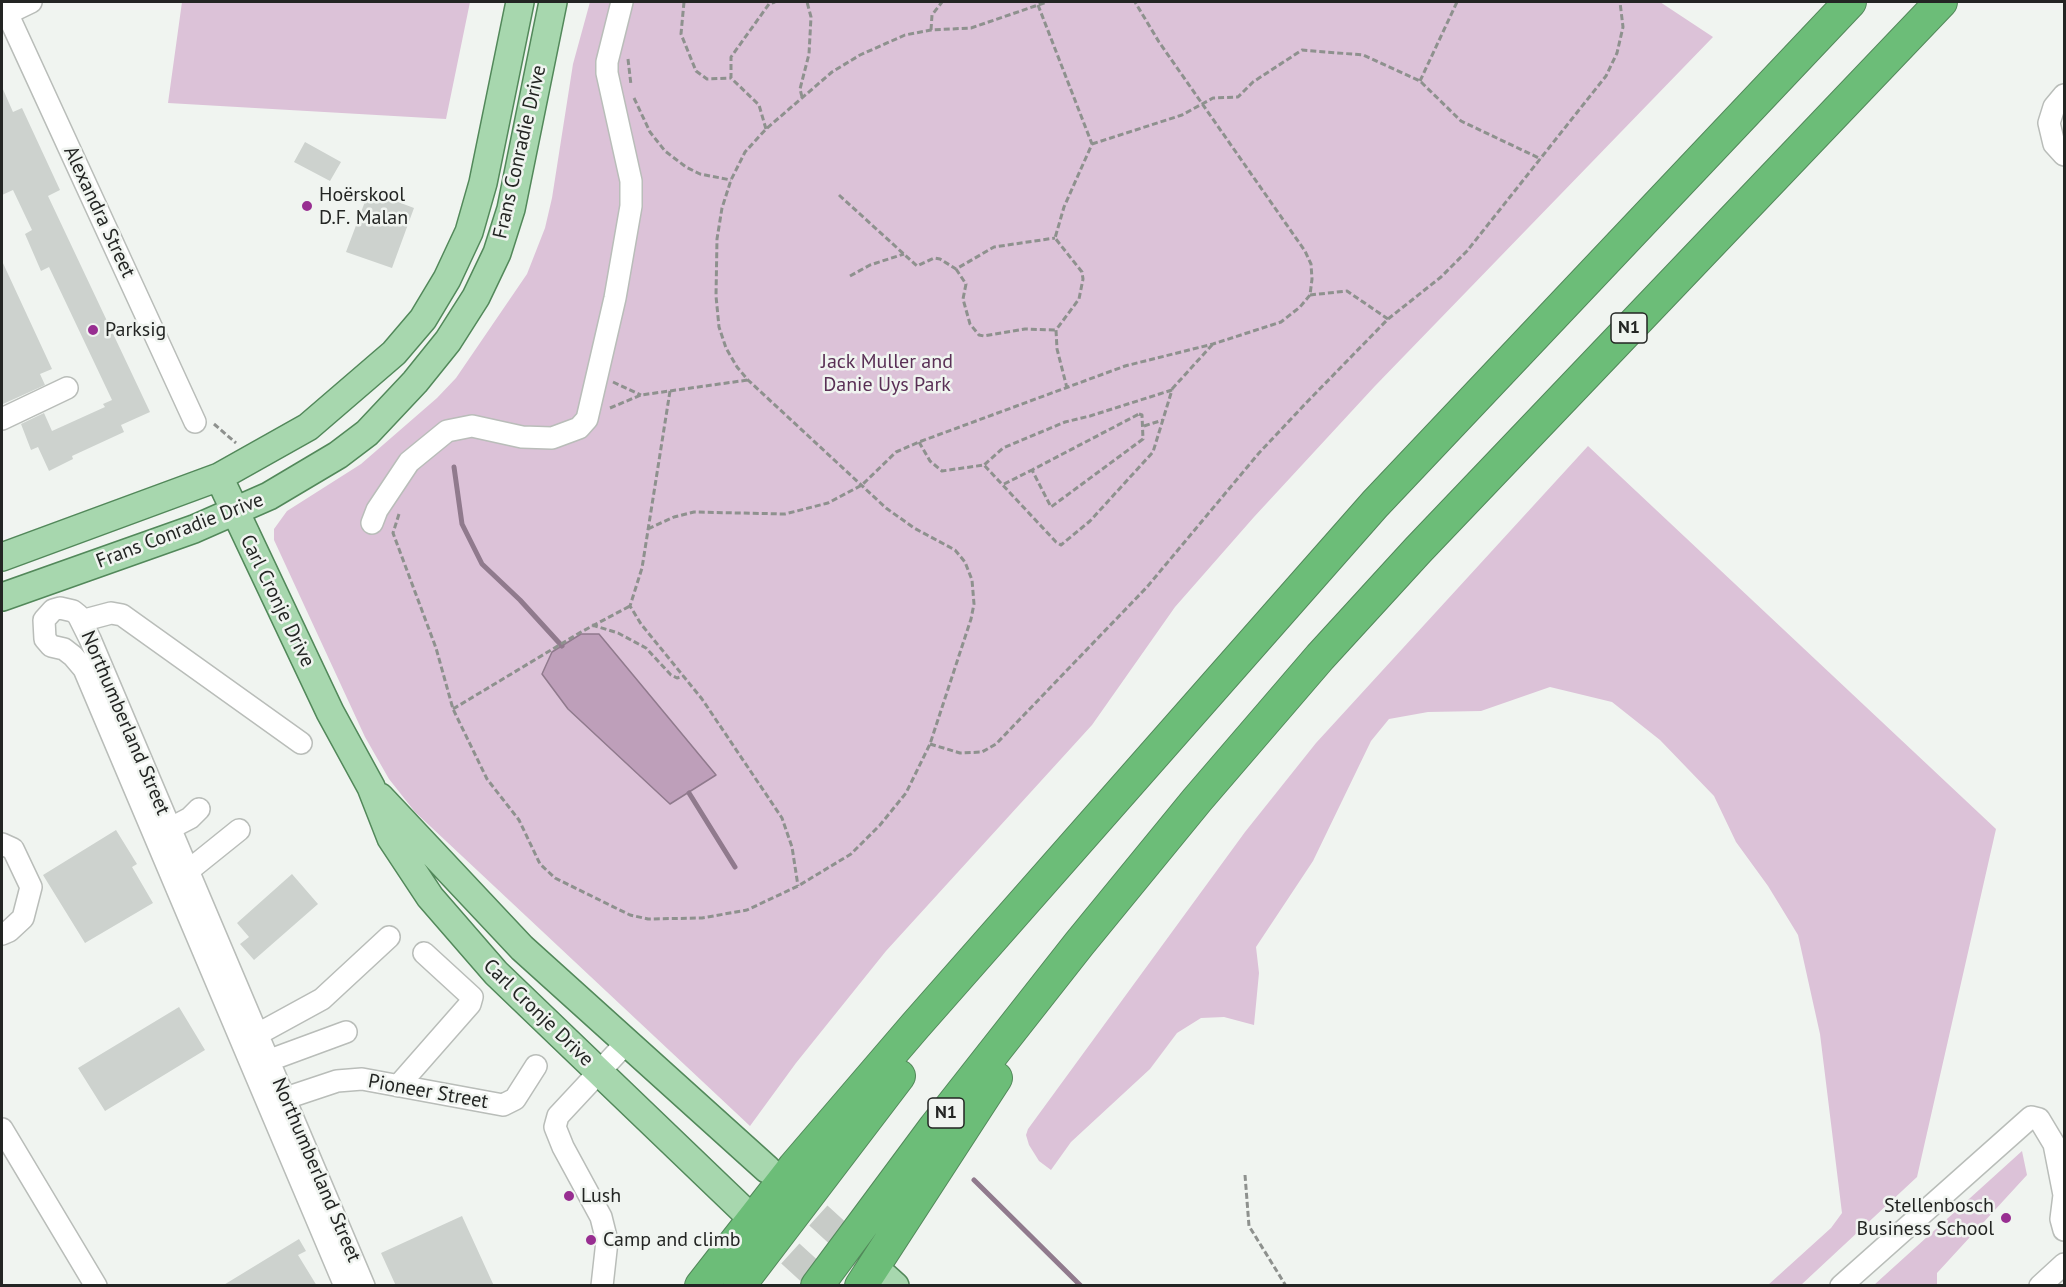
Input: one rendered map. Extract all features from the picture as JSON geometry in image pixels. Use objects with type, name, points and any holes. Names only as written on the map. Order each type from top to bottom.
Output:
[{"type":"highway","points":[[701,1286],[802,1158],[915,1026],[1375,504],[1850,2]]},
{"type":"highway","name":"N1","points":[[817,1286],[935,1127],[1079,944],[1205,791],[1327,649],[1941,2]]},
{"type":"highway","points":[[739,1286],[822,1174],[1097,822]]},
{"type":"highway","points":[[880,1283],[980,1103],[1079,944]]},
{"type":"main road","name":"Frans Conradie Drive","points":[[2,557],[219,477],[308,427],[394,353],[423,319],[447,279],[469,232],[483,183],[520,2]]},
{"type":"main road","name":"Frans Conradie Drive","points":[[2,597],[236,513],[338,454],[367,433],[416,382],[448,341],[476,297],[497,253],[511,210],[553,2]]},
{"type":"main road","name":"Carl Cronje Drive","points":[[219,477],[330,712],[371,787],[391,838],[430,897],[475,952],[743,1210]]},
{"type":"main road","name":"Carl Cronje Drive","points":[[371,787],[522,948],[767,1169]]},
{"type":"street","points":[[4,10],[31,2]]},
{"type":"street","points":[[372,523],[377,510],[409,462],[447,431],[472,426],[522,437],[552,438],[569,434],[587,419],[615,298],[631,206],[631,181],[607,74],[607,62],[622,2]]},
{"type":"street","name":"Alexandra Street","points":[[4,10],[195,422]]},
{"type":"street","points":[[2064,94],[2054,107],[2049,123],[2054,144],[2064,155]]},
{"type":"street","points":[[2,419],[67,388]]},
{"type":"street","name":"Northumberland Street","points":[[345,1286],[277,1101],[270,1060],[171,828],[81,621],[73,611],[53,610],[44,620],[42,633],[48,643],[70,653],[84,669],[277,1101],[364,1286]]},
{"type":"street","points":[[81,621],[111,613],[122,615],[301,743]]},
{"type":"street","points":[[171,828],[190,818],[199,809]]},
{"type":"street","points":[[188,871],[239,830]]},
{"type":"street","points":[[2,844],[13,849],[31,886],[23,918],[9,931],[2,934]]},
{"type":"street","points":[[258,1034],[322,999],[389,937]]},
{"type":"street","points":[[398,1086],[470,1004],[472,997],[424,953]]},
{"type":"street","points":[[270,1060],[346,1032]]},
{"type":"street","points":[[602,1286],[607,1241],[601,1217],[563,1147],[555,1127],[558,1116],[627,1042]]},
{"type":"street","name":"Pioneer Street","points":[[277,1101],[337,1081],[362,1079],[503,1105],[514,1099],[536,1066]]},
{"type":"street","points":[[1841,1286],[2031,1117],[2039,1119],[2054,1144],[2064,1195],[2061,1219],[2064,1230]]},
{"type":"street","points":[[2,1129],[96,1286]]},
{"type":"street","points":[[2040,1286],[2064,1264]]},
{"type":"path","points":[[684,2],[681,34],[696,71],[707,79],[730,78],[759,105],[766,129]]},
{"type":"path","points":[[730,78],[731,57],[768,3],[775,2]]},
{"type":"path","points":[[802,97],[800,89],[809,54],[811,17],[807,2]]},
{"type":"path","points":[[931,30],[932,15],[942,2]]},
{"type":"path","points":[[399,512],[393,533],[436,648],[453,709],[487,779],[519,820],[540,864],[563,882],[630,915],[648,919],[732,914],[798,886],[851,854],[880,825],[906,793],[930,744],[955,660],[971,619],[974,604],[972,580],[965,562],[955,550],[914,528],[886,508],[748,380],[726,348],[719,327],[716,296],[717,239],[731,180],[745,152],[766,129],[832,72],[860,55],[904,35],[931,30],[971,28],[1047,2]]},
{"type":"path","points":[[648,529],[674,517],[694,512],[752,515],[807,510],[828,503],[862,485],[896,452],[919,442],[1125,366],[1213,344],[1281,322],[1300,307],[1310,295],[1311,264],[1305,251],[1159,42],[1135,2]]},
{"type":"path","points":[[1420,81],[1457,2]]},
{"type":"path","points":[[930,744],[960,753],[982,752],[996,744],[1014,728],[1147,587],[1259,453],[1388,319],[1461,258],[1606,76],[1617,53],[1623,27],[1620,2]]},
{"type":"path","points":[[1038,5],[1092,144],[1064,207],[1055,238]]},
{"type":"path","points":[[1092,144],[1182,115],[1213,98],[1238,97],[1253,82],[1302,50],[1363,54],[1420,81],[1461,121],[1542,159]]},
{"type":"path","points":[[628,58],[636,107],[650,132],[665,151],[686,167],[700,174],[731,180]]},
{"type":"path","points":[[839,195],[917,266],[934,258],[956,269],[966,284],[963,299],[970,324],[979,335],[1025,329],[1056,330]]},
{"type":"path","points":[[956,269],[994,247],[1055,238]]},
{"type":"path","points":[[1055,238],[1082,272],[1083,279],[1079,299],[1056,330],[1057,349],[1067,388]]},
{"type":"path","points":[[850,276],[870,265],[903,254]]},
{"type":"path","points":[[1310,295],[1347,291],[1388,319]]},
{"type":"path","points":[[984,465],[1061,545],[1090,521],[1152,452],[1172,390],[1213,344]]},
{"type":"path","points":[[597,375],[642,395]]},
{"type":"path","points":[[605,410],[642,395],[748,380]]},
{"type":"path","points":[[919,442],[930,462],[942,471],[984,465],[1003,448],[1065,422],[1172,390]]},
{"type":"path","points":[[453,709],[592,625],[630,606],[642,568],[670,391]]},
{"type":"path","points":[[1003,484],[1139,414],[1142,415],[1143,439],[1051,507],[1032,470]]},
{"type":"path","points":[[1144,426],[1163,420]]},
{"type":"path","points":[[195,422],[209,421],[222,429],[240,448]]},
{"type":"path","points":[[630,606],[641,624],[702,699],[782,818],[792,847],[798,886]]},
{"type":"path","points":[[592,625],[618,633],[646,648],[671,675],[677,678],[684,676]]},
{"type":"path","points":[[1245,1175],[1249,1226],[1287,1286]]},
{"type":"green space","points":[[182,2],[470,2],[446,119],[168,103]]},
{"type":"green space","name":"Jack Muller and Danie Uys Park","points":[[590,2],[1660,2],[1713,37],[1375,386],[1254,517],[1175,607],[1092,725],[886,951],[796,1063],[750,1126],[415,812],[389,779],[365,737],[274,540],[274,529],[287,511],[361,464],[437,398],[456,378],[527,274],[545,228],[552,198],[573,64]]},
{"type":"green space","points":[[1588,446],[1996,829],[1917,1177],[1801,1285],[1768,1285],[1831,1228],[1842,1213],[1820,1034],[1798,935],[1768,886],[1736,842],[1714,796],[1660,740],[1612,702],[1550,687],[1481,711],[1428,712],[1389,719],[1371,741],[1313,861],[1256,947],[1259,973],[1254,1025],[1224,1017],[1201,1018],[1177,1033],[1150,1069],[1071,1142],[1051,1170],[1039,1161],[1029,1145],[1026,1135],[1028,1129],[1245,832],[1316,743]]},
{"type":"green space","points":[[2022,1151],[2027,1175],[1937,1273],[1937,1285],[1874,1285]]},
{"type":"shaded area","points":[[581,634],[599,634],[716,775],[670,804],[568,709],[542,674],[552,652]]},
{"type":"building","name":"Parksig","points":[[2,87],[13,112],[22,108],[60,190],[48,196],[150,412],[121,425],[124,432],[72,456],[73,459],[49,471],[38,447],[31,450],[21,424],[44,413],[52,431],[105,407],[103,404],[112,400],[49,267],[41,271],[25,234],[32,230],[13,190],[2,195]]},
{"type":"building","points":[[305,142],[341,162],[330,181],[294,162]]},
{"type":"building","points":[[369,191],[414,208],[392,268],[346,252]]},
{"type":"building","points":[[2,261],[52,369],[40,374],[45,385],[3,404]]},
{"type":"building","points":[[116,830],[137,864],[132,867],[153,903],[85,943],[43,875]]},
{"type":"building","points":[[292,874],[318,904],[254,960],[240,944],[249,937],[237,923]]},
{"type":"building","points":[[179,1007],[205,1050],[105,1111],[78,1068]]},
{"type":"building","points":[[462,1216],[494,1286],[396,1286],[381,1253]]},
{"type":"building","points":[[299,1239],[306,1251],[298,1255],[317,1286],[222,1286]]},
{"type":"waterway","points":[[454,467],[462,524],[482,564],[520,600],[562,646]]},
{"type":"waterway","points":[[689,793],[735,867]]},
{"type":"waterway","points":[[974,1180],[1081,1286]]},
{"type":"tunnel","points":[[788,1188],[864,1257]]},
{"type":"tunnel","points":[[760,1226],[826,1286]]},
{"type":"place","name":"Hoërskool D.F. Malan","points":[[307,206]]},
{"type":"place","name":"Parksig","points":[[93,330]]},
{"type":"place","name":"Lush","points":[[569,1196]]},
{"type":"place","name":"Stellenbosch Business School","points":[[2006,1218]]},
{"type":"place","name":"Camp and climb","points":[[591,1240]]}]
